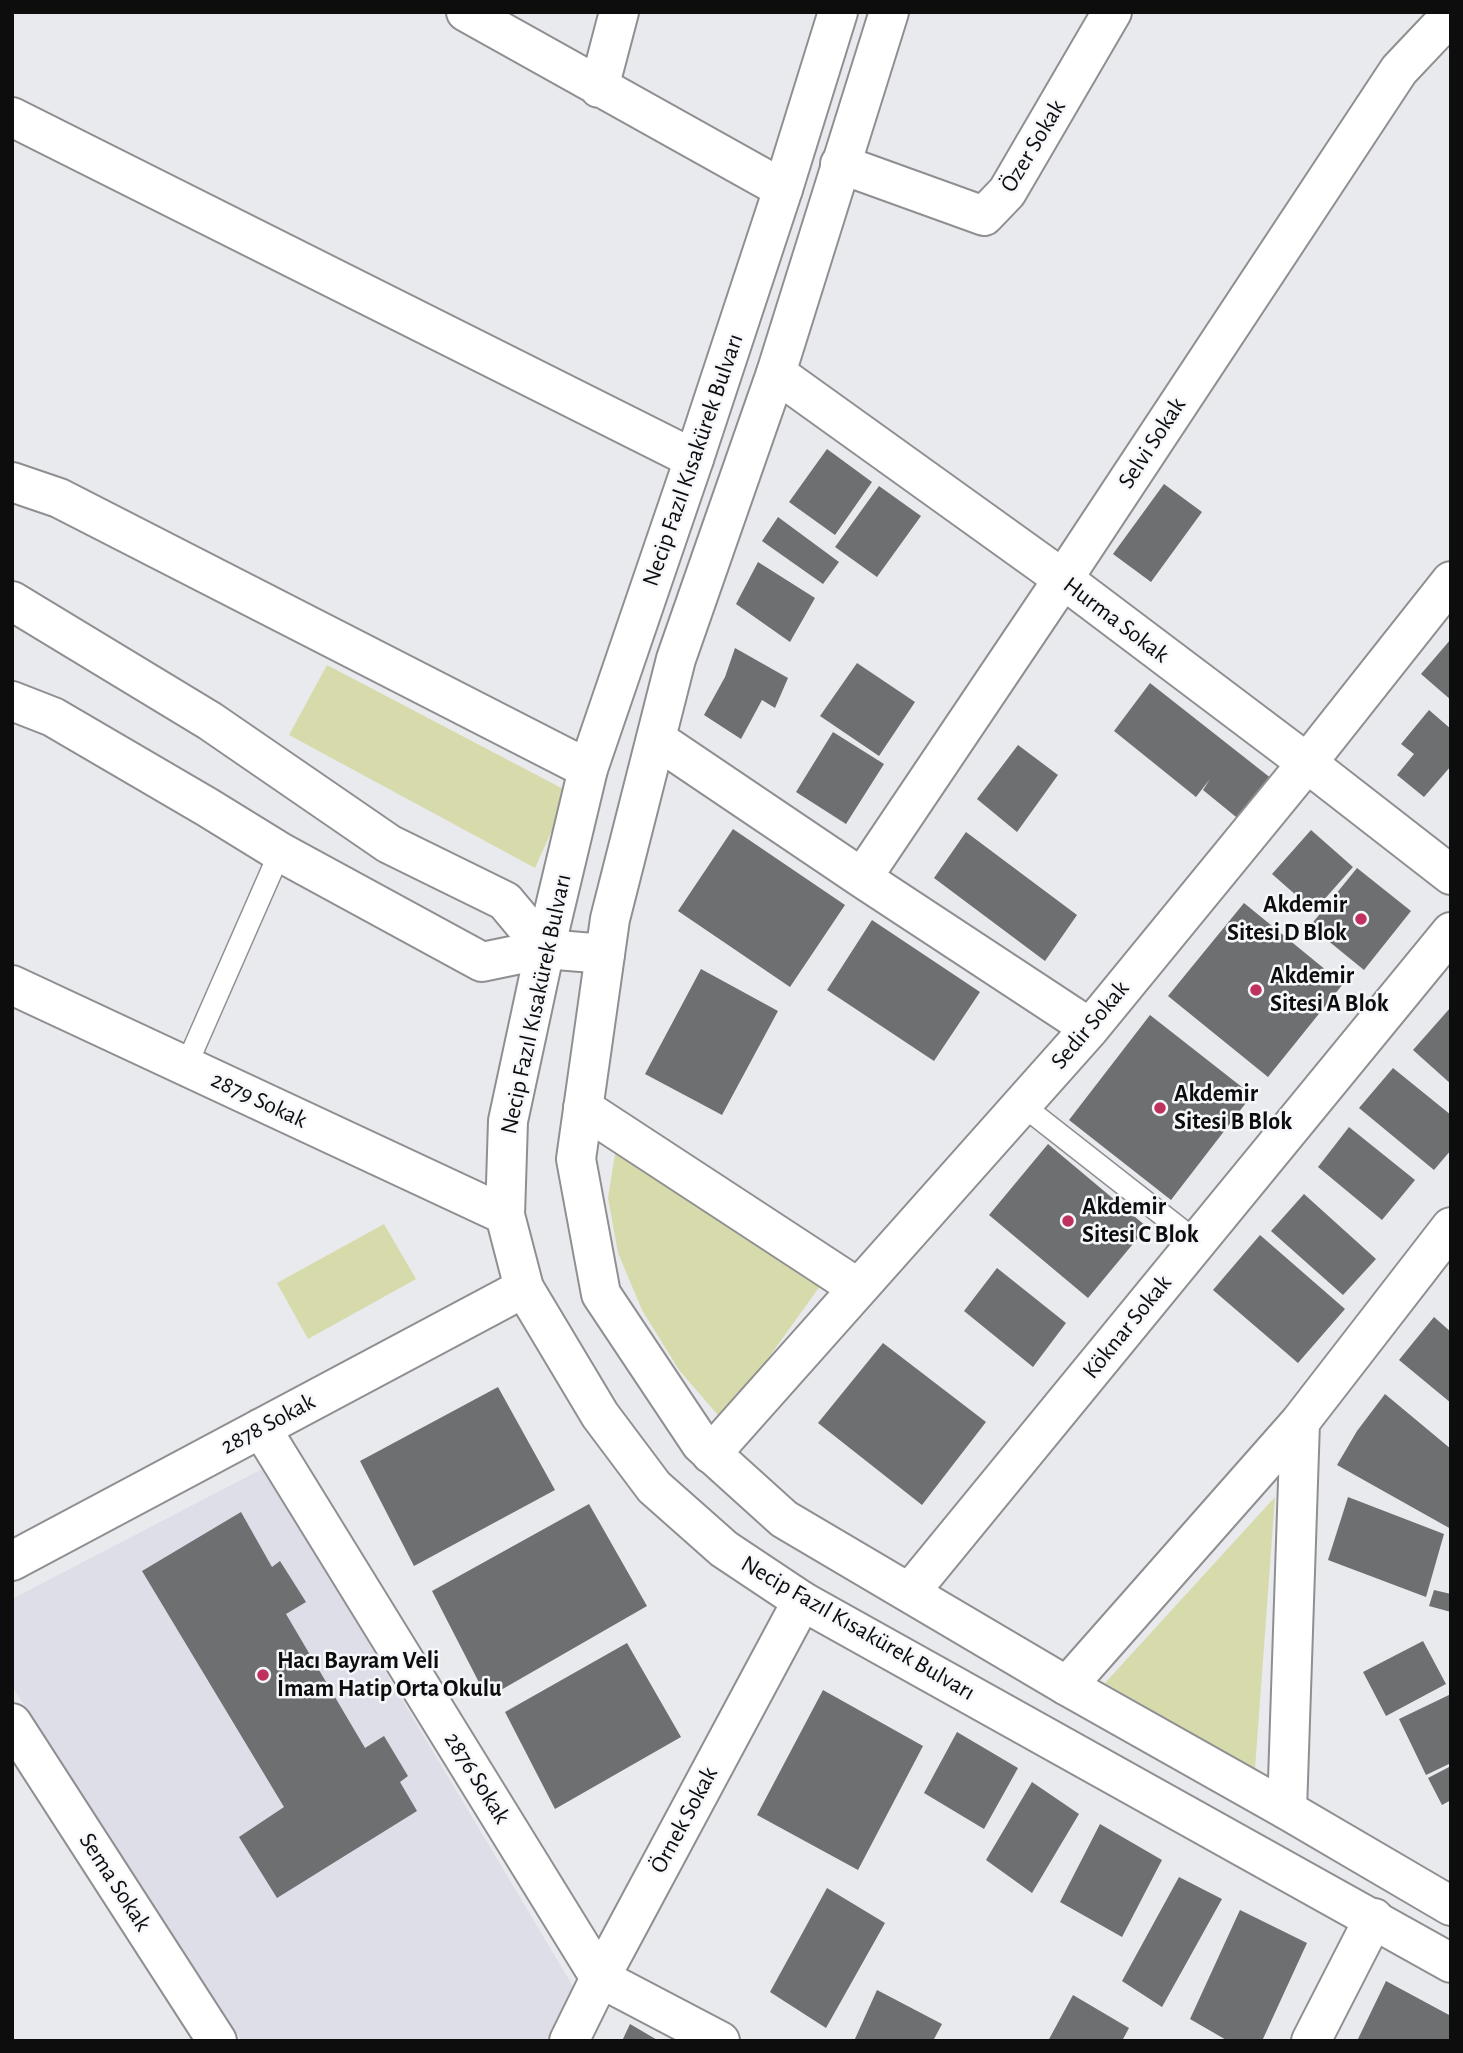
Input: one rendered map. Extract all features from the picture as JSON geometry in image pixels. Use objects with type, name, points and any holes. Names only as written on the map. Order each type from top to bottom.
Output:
[{"type":"street","points":[[466,12],[783,188]]},
{"type":"street","points":[[599,88],[620,12]]},
{"type":"street","name":"Necip Fazıl Kısakürek Bulvarı","points":[[838,12],[694,458],[587,769],[508,1121],[505,1215],[524,1287],[600,1415],[654,1487],[724,1549],[802,1601],[1451,1963]]},
{"type":"street","name":"Necip Fazıl Kısakürek Bulvarı","points":[[889,12],[776,373],[676,659],[610,919],[576,1159],[601,1294],[701,1444],[784,1519],[1067,1686],[1451,1906]]},
{"type":"street","name":"Özer Sokak","points":[[840,164],[984,216],[1007,192],[1112,12]]},
{"type":"street","name":"Selvi Sokak","points":[[862,878],[1063,579],[1399,69],[1451,15]]},
{"type":"street","points":[[12,117],[694,458]]},
{"type":"street","name":"Hurma Sokak","points":[[776,373],[1063,579],[1451,875]]},
{"type":"street","points":[[12,482],[58,498],[587,769]]},
{"type":"street","name":"Sedir Sokak","points":[[711,1454],[1090,1028],[1307,763],[1451,581]]},
{"type":"street","points":[[12,601],[210,721],[389,844],[505,901],[545,949]]},
{"type":"street","points":[[12,701],[53,717],[280,852],[482,962],[545,949],[605,954]]},
{"type":"street","points":[[656,739],[1090,1028]]},
{"type":"street","name":"Köknar Sokak","points":[[910,1592],[1451,932]]},
{"type":"street","name":"2879 Sokak","points":[[12,985],[505,1215]]},
{"type":"street","points":[[583,1108],[858,1289]]},
{"type":"street","points":[[1067,1686],[1300,1423],[1443,1251]]},
{"type":"street","name":"2878 Sokak","points":[[12,1561],[524,1287]]},
{"type":"street","points":[[1287,1810],[1300,1423]]},
{"type":"street","name":"2876 Sokak","points":[[261,1428],[600,1978]]},
{"type":"street","name":"Örnek Sokak","points":[[569,2041],[802,1601]]},
{"type":"street","name":"Sema Sokak","points":[[12,1723],[217,2041]]},
{"type":"street","points":[[1311,2041],[1374,1918]]},
{"type":"street","points":[[600,1978],[720,2041]]},
{"type":"lane","points":[[186,1066],[280,852]]},
{"type":"lane","points":[[1021,1104],[1197,1242]]},
{"type":"shaded area","points":[[264,1468],[574,1988],[547,2041],[242,2041],[12,1686],[12,1599]]},
{"type":"green space","points":[[327,665],[569,792],[535,868],[289,735]]},
{"type":"green space","points":[[616,1147],[823,1282],[723,1421],[679,1370],[642,1310],[618,1253],[608,1198]]},
{"type":"green space","points":[[384,1224],[416,1279],[308,1339],[277,1283]]},
{"type":"green space","points":[[1275,1497],[1255,1769],[1255,1770],[1105,1683]]},
{"type":"building","points":[[827,449],[872,482],[835,535],[789,502]]},
{"type":"building","points":[[1164,484],[1202,512],[1151,582],[1113,554]]},
{"type":"building","points":[[879,486],[921,516],[877,577],[835,547]]},
{"type":"building","points":[[778,517],[839,562],[823,584],[762,541]]},
{"type":"building","points":[[758,562],[815,598],[790,642],[736,604]]},
{"type":"building","points":[[1451,639],[1451,700],[1421,674]]},
{"type":"building","points":[[735,648],[788,678],[775,708],[762,700],[741,739],[704,715],[725,677]]},
{"type":"building","points":[[857,663],[915,702],[879,756],[820,716]]},
{"type":"building","points":[[1150,683],[1272,779],[1241,821],[1203,790],[1210,779],[1196,797],[1114,731]]},
{"type":"building","points":[[1429,710],[1451,729],[1451,766],[1424,797],[1397,775],[1414,754],[1401,744]]},
{"type":"building","points":[[833,732],[884,764],[846,824],[796,792]]},
{"type":"building","points":[[1018,745],[1058,775],[1017,832],[977,799]]},
{"type":"building","points":[[733,829],[845,905],[790,987],[678,911]]},
{"type":"building","points":[[1311,830],[1353,867],[1314,911],[1272,874]]},
{"type":"building","points":[[966,832],[1077,915],[1045,961],[934,878]]},
{"type":"building","name":"Akdemir Sitesi D Blok","points":[[1357,868],[1411,911],[1364,970],[1310,926]]},
{"type":"building","name":"Akdemir Sitesi A Blok","points":[[1244,903],[1343,984],[1268,1077],[1168,996]]},
{"type":"building","points":[[872,920],[980,992],[934,1061],[827,990]]},
{"type":"building","points":[[701,969],[778,1011],[722,1115],[645,1074]]},
{"type":"building","points":[[1451,1007],[1451,1084],[1413,1050]]},
{"type":"building","name":"Akdemir Sitesi B Blok","points":[[1150,1015],[1252,1095],[1171,1200],[1069,1120]]},
{"type":"building","points":[[1393,1068],[1451,1115],[1451,1150],[1434,1170],[1359,1108]]},
{"type":"building","points":[[1349,1127],[1415,1180],[1382,1220],[1318,1167]]},
{"type":"building","name":"Akdemir Sitesi C Blok","points":[[1048,1144],[1147,1227],[1088,1298],[989,1215]]},
{"type":"building","points":[[1304,1194],[1376,1259],[1343,1295],[1271,1231]]},
{"type":"building","points":[[1260,1235],[1345,1309],[1298,1363],[1213,1290]]},
{"type":"building","points":[[997,1268],[1066,1323],[1033,1367],[964,1311]]},
{"type":"building","points":[[1434,1317],[1451,1332],[1451,1403],[1399,1360]]},
{"type":"building","points":[[883,1343],[986,1422],[922,1505],[818,1423]]},
{"type":"building","points":[[498,1387],[555,1490],[414,1566],[360,1461]]},
{"type":"building","points":[[1385,1394],[1451,1449],[1451,1529],[1337,1465],[1357,1431]]},
{"type":"building","points":[[1348,1497],[1444,1534],[1426,1597],[1328,1560]]},
{"type":"building","points":[[589,1504],[647,1606],[487,1698],[432,1591]]},
{"type":"building","name":"Hacı Bayram Veli İmam Hatip Orta Okulu","points":[[241,1512],[272,1567],[280,1561],[306,1602],[286,1614],[365,1748],[384,1736],[408,1776],[400,1782],[417,1811],[277,1898],[239,1837],[284,1807],[142,1571]]},
{"type":"building","points":[[1434,1590],[1451,1594],[1451,1612],[1429,1606]]},
{"type":"building","points":[[1423,1641],[1446,1684],[1386,1716],[1363,1672]]},
{"type":"building","points":[[627,1643],[681,1737],[555,1809],[505,1712]]},
{"type":"building","points":[[823,1690],[923,1746],[858,1870],[757,1815]]},
{"type":"building","points":[[1451,1694],[1451,1763],[1426,1775],[1399,1719]]},
{"type":"building","points":[[957,1732],[1018,1768],[984,1829],[924,1793]]},
{"type":"building","points":[[1451,1766],[1451,1800],[1442,1805],[1428,1778]]},
{"type":"building","points":[[1032,1782],[1079,1814],[1032,1893],[986,1860]]},
{"type":"building","points":[[1100,1824],[1162,1860],[1122,1937],[1060,1902]]},
{"type":"building","points":[[1179,1877],[1222,1899],[1162,2007],[1122,1981]]},
{"type":"building","points":[[827,1888],[885,1923],[826,2028],[770,1992]]},
{"type":"building","points":[[1240,1910],[1307,1943],[1262,2041],[1228,2041],[1190,2019]]},
{"type":"building","points":[[1386,1981],[1451,2016],[1451,2041],[1357,2041]]},
{"type":"building","points":[[877,1990],[942,2024],[933,2041],[854,2041]]},
{"type":"building","points":[[1073,1995],[1129,2028],[1122,2041],[1048,2041]]},
{"type":"building","points":[[630,2024],[659,2041],[622,2041]]},
{"type":"place","name":"Akdemir Sitesi D Blok","points":[[1361,919]]},
{"type":"place","name":"Akdemir Sitesi A Blok","points":[[1256,990]]},
{"type":"place","name":"Akdemir Sitesi B Blok","points":[[1160,1108]]},
{"type":"place","name":"Akdemir Sitesi C Blok","points":[[1068,1221]]},
{"type":"place","name":"Hacı Bayram Veli İmam Hatip Orta Okulu","points":[[263,1675]]}]
